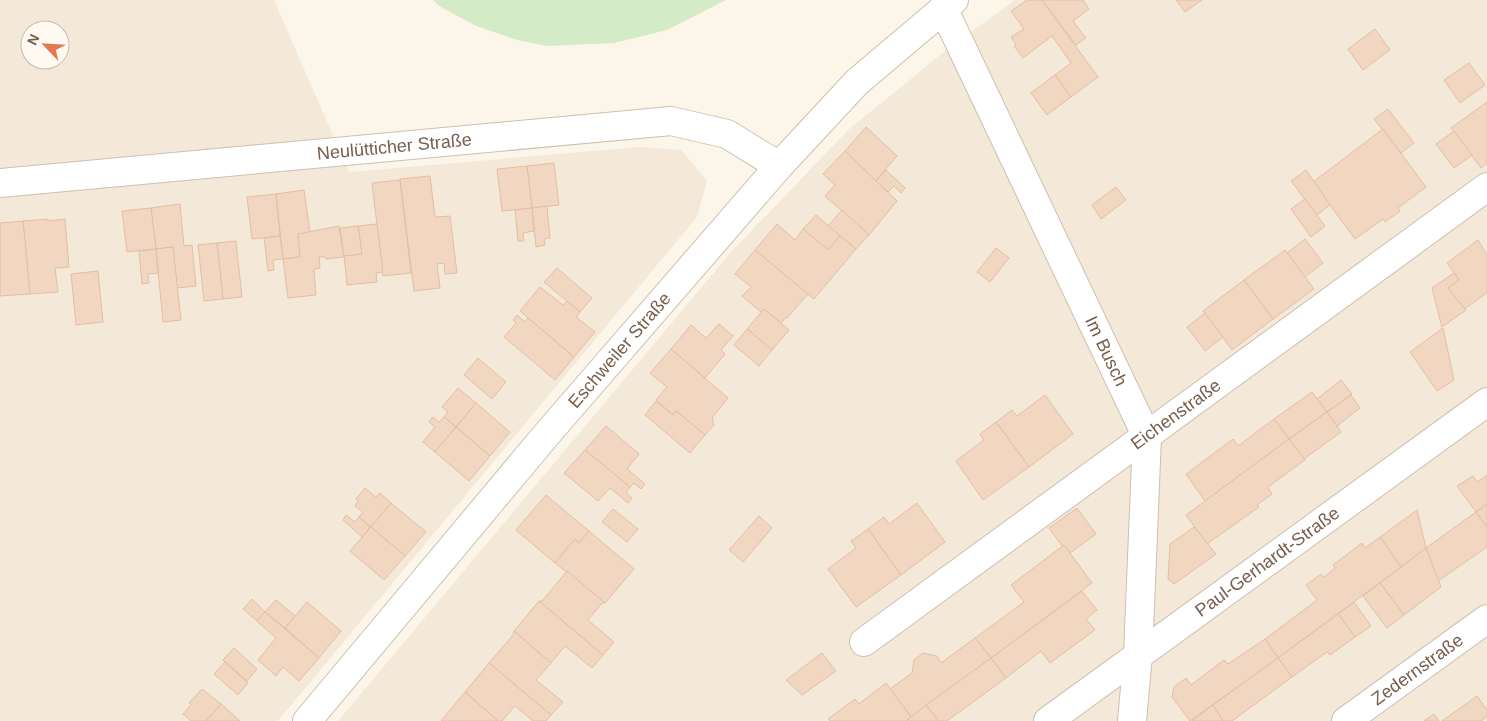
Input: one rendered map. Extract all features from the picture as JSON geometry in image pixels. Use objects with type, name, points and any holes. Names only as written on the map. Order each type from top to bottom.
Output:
[{"type":"street","name":"Eschweiler Straße","points":[[307,721],[547,434],[778,166],[857,82],[949,4]]},
{"type":"street","name":"Im Busch","points":[[949,4],[1147,436],[1138,655],[1132,721]]},
{"type":"street","name":"Neulütticher Straße","points":[[0,183],[671,121],[727,134],[778,166]]},
{"type":"street","name":"Eichenstraße","points":[[864,642],[1487,187]]},
{"type":"street","name":"Paul-Gerhardt-Straße","points":[[1048,721],[1487,402]]},
{"type":"street","name":"Zedernstraße","points":[[1346,721],[1487,619]]},
{"type":"shaded area","points":[[0,0],[274,0],[349,172],[640,147],[681,150],[707,181],[697,217],[278,721],[0,721]]},
{"type":"shaded area","points":[[1015,0],[1487,0],[1487,721],[338,721],[731,252],[848,130],[950,47]]},
{"type":"green space","points":[[433,0],[726,0],[667,30],[614,43],[547,46],[517,40],[476,26],[439,6]]},
{"type":"building","points":[[1027,0],[1042,0],[1098,77],[1071,97],[1055,75],[1071,63],[1052,36],[1023,58],[1014,46],[1016,44],[1011,37],[1024,29],[1011,11]]},
{"type":"building","points":[[1042,0],[1083,0],[1089,9],[1073,21],[1086,38],[1076,45]]},
{"type":"building","points":[[1176,0],[1202,0],[1185,12]]},
{"type":"building","points":[[1375,29],[1390,50],[1363,70],[1348,49]]},
{"type":"building","points":[[1469,63],[1485,85],[1460,103],[1444,80]]},
{"type":"building","points":[[1055,75],[1071,97],[1047,115],[1031,93]]},
{"type":"building","points":[[1487,102],[1487,163],[1481,168],[1451,128]]},
{"type":"building","points":[[1388,109],[1414,143],[1401,153],[1374,119]]},
{"type":"building","points":[[866,127],[897,156],[876,181],[845,151]]},
{"type":"building","points":[[1383,129],[1426,187],[1398,208],[1400,211],[1385,222],[1383,219],[1355,239],[1313,182]]},
{"type":"building","points":[[1454,131],[1472,155],[1454,168],[1436,144]]},
{"type":"building","points":[[845,151],[897,201],[869,235],[825,196],[835,185],[823,174]]},
{"type":"building","points":[[554,163],[559,205],[532,208],[527,166]]},
{"type":"building","points":[[527,166],[532,208],[502,211],[497,169]]},
{"type":"building","points":[[886,170],[905,188],[901,193],[894,186],[888,192],[876,181]]},
{"type":"building","points":[[1306,170],[1330,205],[1317,215],[1291,181]]},
{"type":"building","points":[[430,176],[435,217],[450,216],[457,273],[445,274],[444,263],[437,264],[440,288],[414,291],[400,179]]},
{"type":"building","points":[[400,180],[411,273],[383,276],[372,183]]},
{"type":"building","points":[[1116,187],[1126,200],[1101,219],[1092,205]]},
{"type":"building","points":[[304,190],[310,233],[298,234],[300,257],[283,259],[276,194]]},
{"type":"building","points":[[276,194],[280,236],[252,239],[247,197]]},
{"type":"building","points":[[1305,199],[1325,226],[1311,237],[1291,209]]},
{"type":"building","points":[[180,204],[184,246],[192,245],[196,286],[177,288],[173,247],[156,249],[151,208]]},
{"type":"building","points":[[547,206],[550,238],[544,239],[545,245],[536,247],[532,208]]},
{"type":"building","points":[[151,208],[156,249],[127,252],[122,211]]},
{"type":"building","points":[[532,208],[534,231],[523,233],[524,241],[518,241],[515,210]]},
{"type":"building","points":[[842,210],[869,235],[856,249],[828,226]]},
{"type":"building","points":[[816,215],[840,236],[828,250],[803,229]]},
{"type":"building","points":[[48,219],[48,221],[65,219],[69,267],[55,268],[58,292],[30,294],[23,221]]},
{"type":"building","points":[[23,221],[30,294],[0,296],[0,223]]},
{"type":"building","points":[[377,224],[383,272],[376,273],[377,282],[347,285],[344,256],[362,254],[358,226]]},
{"type":"building","points":[[777,224],[795,240],[803,229],[828,250],[840,236],[856,249],[814,299],[755,250]]},
{"type":"building","points":[[339,226],[344,257],[326,259],[325,257],[319,257],[320,268],[314,269],[316,295],[288,298],[283,259],[300,257],[298,234]]},
{"type":"building","points":[[358,226],[362,254],[344,256],[340,228]]},
{"type":"building","points":[[280,236],[283,259],[273,260],[274,270],[268,271],[264,238]]},
{"type":"building","points":[[1305,239],[1323,263],[1305,277],[1287,253]]},
{"type":"building","points":[[1478,240],[1487,255],[1487,293],[1464,309],[1448,288],[1459,280],[1447,263]]},
{"type":"building","points":[[236,241],[242,297],[223,299],[217,243]]},
{"type":"building","points":[[217,243],[223,299],[204,301],[198,245]]},
{"type":"building","points":[[173,247],[181,320],[163,322],[156,249]]},
{"type":"building","points":[[996,248],[1009,258],[990,282],[977,272]]},
{"type":"building","points":[[156,249],[158,273],[148,274],[149,283],[142,284],[139,251]]},
{"type":"building","points":[[755,250],[808,294],[781,323],[764,309],[762,313],[742,296],[751,287],[735,274]]},
{"type":"building","points":[[1285,250],[1314,289],[1273,319],[1244,280]]},
{"type":"building","points":[[557,268],[592,298],[580,312],[544,282]]},
{"type":"building","points":[[98,271],[103,322],[76,325],[71,274]]},
{"type":"building","points":[[1454,273],[1459,280],[1448,288],[1466,310],[1442,327],[1432,288]]},
{"type":"building","points":[[1244,280],[1273,319],[1232,350],[1203,311]]},
{"type":"building","points":[[540,287],[563,305],[567,301],[580,312],[576,317],[595,332],[574,357],[520,311]]},
{"type":"building","points":[[764,309],[789,330],[772,350],[747,329]]},
{"type":"building","points":[[1205,313],[1223,337],[1205,351],[1187,327]]},
{"type":"building","points":[[517,315],[525,322],[528,318],[574,357],[555,380],[504,337],[516,323],[513,320]]},
{"type":"building","points":[[719,324],[733,336],[721,350],[725,354],[705,378],[671,349],[691,325],[706,338]]},
{"type":"building","points":[[1443,328],[1454,380],[1437,391],[1410,352]]},
{"type":"building","points":[[747,329],[772,350],[759,366],[734,345]]},
{"type":"building","points":[[671,349],[728,398],[712,418],[714,425],[705,435],[676,411],[673,415],[656,400],[667,387],[650,373]]},
{"type":"building","points":[[478,358],[506,382],[492,399],[464,375]]},
{"type":"building","points":[[1341,380],[1352,394],[1327,412],[1317,399]]},
{"type":"building","points":[[458,388],[476,403],[456,427],[444,417],[448,412],[442,407]]},
{"type":"building","points":[[1312,392],[1327,412],[1289,439],[1274,419]]},
{"type":"building","points":[[1045,395],[1073,434],[1029,467],[996,422],[1012,410],[1017,416]]},
{"type":"building","points":[[1351,395],[1360,408],[1337,426],[1327,412]]},
{"type":"building","points":[[656,401],[673,415],[676,411],[705,435],[690,453],[645,415]]},
{"type":"building","points":[[476,403],[510,432],[490,456],[456,427]]},
{"type":"building","points":[[1327,412],[1341,432],[1304,459],[1289,439]]},
{"type":"building","points":[[433,417],[439,422],[444,417],[456,427],[435,452],[423,442],[435,427],[429,422]]},
{"type":"building","points":[[1274,419],[1289,439],[1205,501],[1186,474],[1233,439],[1238,446]]},
{"type":"building","points":[[996,422],[1029,467],[983,500],[956,461],[984,440],[980,434]]},
{"type":"building","points":[[606,426],[639,454],[627,469],[645,484],[641,489],[634,483],[630,487],[585,450]]},
{"type":"building","points":[[456,427],[490,456],[469,481],[435,452]]},
{"type":"building","points":[[1289,439],[1305,460],[1268,487],[1272,494],[1257,505],[1259,507],[1207,544],[1186,515]]},
{"type":"building","points":[[585,450],[630,487],[626,493],[632,498],[628,503],[610,488],[598,501],[564,473]]},
{"type":"building","points":[[1487,475],[1487,504],[1476,512],[1457,486],[1473,476],[1477,482]]},
{"type":"building","points":[[365,488],[376,497],[380,493],[391,503],[371,527],[359,517],[363,512],[355,506],[358,501],[356,499]]},
{"type":"building","points":[[546,495],[589,531],[579,543],[575,539],[555,563],[516,530]]},
{"type":"building","points":[[391,503],[426,532],[405,556],[371,527]]},
{"type":"building","points":[[917,503],[945,542],[901,575],[868,529],[884,517],[889,524]]},
{"type":"building","points":[[1487,504],[1487,527],[1476,512]]},
{"type":"building","points":[[1077,508],[1096,534],[1070,553],[1064,545],[1062,546],[1049,528]]},
{"type":"building","points":[[613,509],[638,529],[627,542],[602,522]]},
{"type":"building","points":[[1417,510],[1426,548],[1401,567],[1380,537]]},
{"type":"building","points":[[1476,512],[1487,527],[1487,547],[1438,581],[1426,548]]},
{"type":"building","points":[[346,515],[355,522],[359,517],[370,527],[362,537],[343,520]]},
{"type":"building","points":[[759,516],[772,528],[743,562],[729,550]]},
{"type":"building","points":[[371,527],[405,556],[384,580],[350,551]]},
{"type":"building","points":[[1194,527],[1216,554],[1174,584],[1168,579],[1170,544]]},
{"type":"building","points":[[868,529],[901,575],[856,607],[828,569],[856,548],[851,541]]},
{"type":"building","points":[[589,531],[634,569],[605,603],[555,563],[575,539],[579,543]]},
{"type":"building","points":[[1380,537],[1401,567],[1278,658],[1265,639],[1317,600],[1306,585],[1321,574],[1324,577],[1335,568],[1333,565],[1362,543],[1365,548]]},
{"type":"building","points":[[1064,545],[1092,583],[991,658],[975,638],[1024,602],[1011,585]]},
{"type":"building","points":[[1426,548],[1441,587],[1404,615],[1380,583]]},
{"type":"building","points":[[567,571],[605,603],[602,603],[588,620],[614,642],[603,655],[539,601],[542,601]]},
{"type":"building","points":[[1380,583],[1404,615],[1387,628],[1363,596]]},
{"type":"building","points":[[1082,591],[1097,610],[1086,619],[1095,630],[1050,663],[1041,651],[1006,678],[991,658]]},
{"type":"building","points":[[252,599],[265,612],[257,621],[243,609]]},
{"type":"building","points":[[276,600],[295,616],[285,628],[265,612]]},
{"type":"building","points":[[539,601],[603,655],[592,668],[565,646],[551,663],[514,631]]},
{"type":"building","points":[[307,602],[341,631],[319,658],[285,628]]},
{"type":"building","points":[[1354,602],[1371,626],[1355,637],[1338,614]]},
{"type":"building","points":[[265,612],[319,658],[299,681],[283,667],[276,676],[258,660],[276,638],[257,621]]},
{"type":"building","points":[[1338,614],[1355,637],[1330,655],[1327,652],[1292,677],[1278,658]]},
{"type":"building","points":[[514,631],[551,663],[536,680],[563,702],[551,715],[489,663],[514,634]]},
{"type":"building","points":[[975,638],[991,658],[911,717],[890,689],[912,673],[914,660],[923,653],[937,656],[941,663]]},
{"type":"building","points":[[1265,639],[1278,658],[1190,721],[1172,697],[1174,687],[1186,678],[1191,685],[1224,660],[1228,664]]},
{"type":"building","points":[[234,648],[257,669],[247,681],[223,660]]},
{"type":"building","points":[[822,653],[836,671],[802,695],[786,680]]},
{"type":"building","points":[[991,658],[1006,678],[947,721],[939,721],[926,705]]},
{"type":"building","points":[[1278,658],[1292,677],[1232,721],[1223,721],[1213,705]]},
{"type":"building","points":[[225,662],[248,683],[238,695],[214,674]]},
{"type":"building","points":[[489,663],[551,715],[546,721],[533,721],[515,706],[502,721],[498,721],[465,692]]},
{"type":"building","points":[[886,683],[911,717],[906,721],[830,721],[828,719],[855,699],[859,704]]},
{"type":"building","points":[[202,689],[221,704],[206,721],[191,721],[183,714],[191,705],[189,703]]},
{"type":"building","points":[[465,692],[498,721],[441,721]]},
{"type":"building","points":[[1477,696],[1487,710],[1487,717],[1481,721],[1442,721]]},
{"type":"building","points":[[221,704],[240,721],[206,721]]},
{"type":"building","points":[[926,705],[939,721],[906,721]]},
{"type":"building","points":[[1213,705],[1223,721],[1192,721]]},
{"type":"building","points":[[1434,714],[1439,721],[1424,721]]}]
